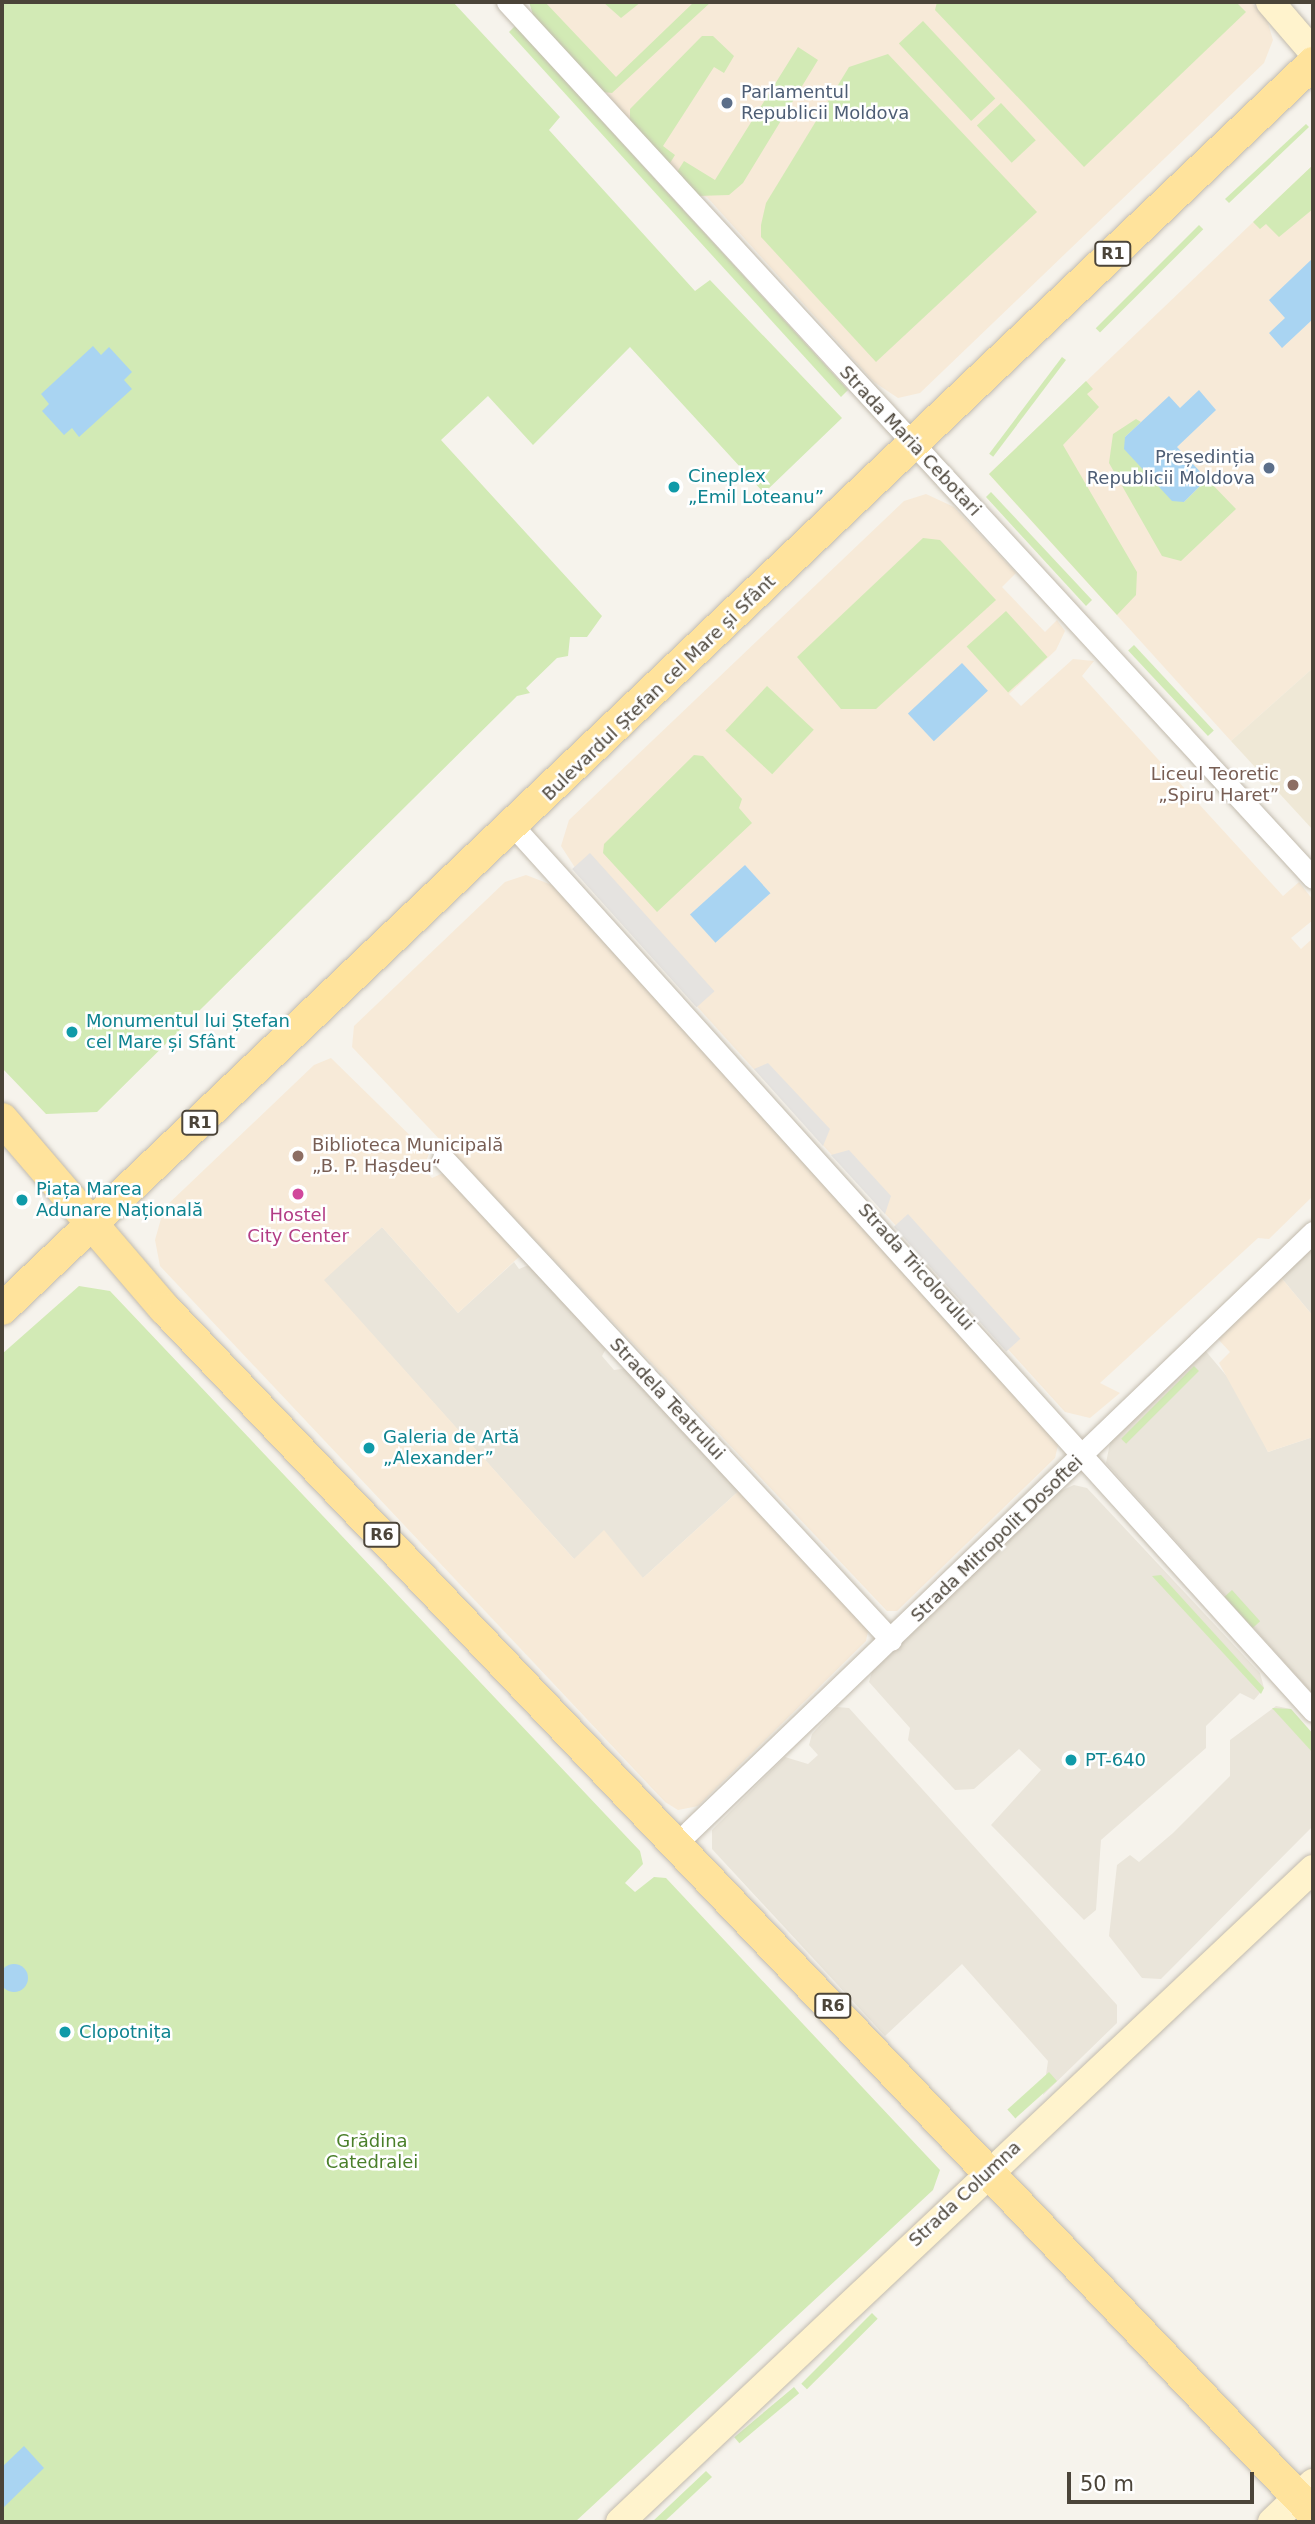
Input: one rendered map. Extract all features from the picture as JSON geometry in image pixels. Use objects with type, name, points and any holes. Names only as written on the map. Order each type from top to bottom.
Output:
[{"type":"main road","points":[[1270,2],[1313,52]]},
{"type":"main road","name":"Bulevardul Ștefan cel Mare și Sfânt","points":[[2,1309],[514,827],[1313,63]]},
{"type":"main road","points":[[2,1119],[92,1222]]},
{"type":"main road","name":"R6","points":[[92,1222],[165,1309],[678,1842],[989,2171],[1308,2498]]},
{"type":"main road","name":"Strada Columna","points":[[620,2522],[989,2171],[1313,1869]]},
{"type":"main road","points":[[1272,2522],[1308,2498]]},
{"type":"street","name":"Strada Maria Cebotari","points":[[507,2],[1313,878]]},
{"type":"street","name":"Strada Tricolorului","points":[[514,827],[1313,1711]]},
{"type":"street","name":"Stradela Teatrului","points":[[443,1158],[891,1640]]},
{"type":"street","name":"Strada Mitropolit Dosoftei","points":[[678,1842],[1084,1456],[1313,1232]]},
{"type":"shaded area","points":[[529,2],[1251,2],[1267,20],[1273,40],[1264,63],[920,393],[898,398],[874,382],[707,197],[692,194]]},
{"type":"shaded area","points":[[1313,165],[1313,668],[1231,741],[989,474]]},
{"type":"shaded area","points":[[926,494],[954,507],[1016,573],[1002,587],[1045,632],[1057,620],[1065,631],[1056,650],[1009,694],[1021,706],[1073,659],[1094,661],[1082,676],[1283,896],[1299,882],[1313,900],[1313,920],[1291,938],[1301,949],[1313,938],[1313,1196],[1269,1239],[1258,1238],[1100,1383],[1120,1393],[1090,1418],[1065,1412],[585,883],[561,846],[569,820],[904,501]]},
{"type":"shaded area","name":"Liceul Teoretic „Spiru Haret”","points":[[1313,668],[1313,830],[1231,741]]},
{"type":"shaded area","points":[[590,853],[714,991],[697,1007],[572,869]]},
{"type":"shaded area","points":[[526,875],[552,885],[1059,1441],[1055,1458],[897,1611],[887,1611],[352,1047],[354,1026],[505,882]]},
{"type":"shaded area","points":[[331,1058],[429,1154],[423,1168],[432,1178],[445,1172],[520,1256],[458,1313],[382,1227],[324,1280],[574,1559],[604,1530],[643,1578],[742,1488],[868,1631],[866,1641],[698,1806],[678,1810],[665,1802],[160,1266],[155,1240],[164,1208],[314,1065]]},
{"type":"shaded area","points":[[768,1063],[830,1129],[823,1146],[754,1069]]},
{"type":"shaded area","points":[[849,1150],[891,1196],[885,1214],[831,1155]]},
{"type":"shaded area","points":[[908,1214],[1020,1339],[1006,1352],[894,1227]]},
{"type":"shaded area","points":[[382,1227],[458,1313],[514,1262],[519,1269],[531,1264],[608,1345],[602,1356],[614,1370],[628,1368],[742,1488],[643,1578],[574,1559],[323,1280]]},
{"type":"shaded area","points":[[1313,1242],[1313,1316],[1279,1275]]},
{"type":"shaded area","points":[[1279,1275],[1313,1316],[1313,1437],[1268,1452],[1219,1363],[1230,1352],[1217,1338]]},
{"type":"shaded area","points":[[1204,1349],[1240,1392],[1268,1452],[1313,1437],[1313,1694],[1106,1463],[1111,1438]]},
{"type":"shaded area","points":[[1074,1485],[1087,1488],[1260,1673],[1264,1688],[1254,1700],[1240,1693],[1206,1726],[1206,1748],[1101,1840],[1096,1910],[1084,1920],[991,1825],[1041,1770],[1019,1749],[974,1789],[955,1790],[908,1740],[910,1728],[869,1682],[872,1672],[1058,1492]]},
{"type":"shaded area","points":[[1276,1706],[1291,1709],[1313,1734],[1313,1826],[1161,1979],[1142,1978],[1109,1936],[1117,1865],[1130,1855],[1139,1862],[1173,1833],[1230,1776],[1230,1740]]},
{"type":"shaded area","points":[[837,1707],[849,1708],[1117,2005],[1117,2023],[1043,2095],[1048,2061],[962,1964],[885,2036],[712,1849],[712,1830],[785,1757],[808,1764],[818,1755],[809,1745],[812,1734]]},
{"type":"green space","points":[[2,2],[453,2],[560,117],[549,130],[695,291],[710,280],[842,418],[764,493],[630,347],[533,445],[488,396],[441,440],[602,616],[587,637],[570,637],[568,656],[557,658],[526,688],[530,693],[517,696],[97,1112],[46,1114],[2,1068]]},
{"type":"green space","points":[[529,2],[545,2],[616,77],[694,2],[711,2],[612,93],[603,92],[536,24]]},
{"type":"green space","points":[[603,2],[641,2],[621,18]]},
{"type":"green space","points":[[937,2],[1236,2],[1246,12],[1084,167],[935,10]]},
{"type":"green space","points":[[923,21],[995,99],[971,121],[899,44]]},
{"type":"green space","points":[[515,26],[848,390],[841,397],[509,32]]},
{"type":"green space","points":[[702,36],[713,36],[734,56],[724,73],[714,67],[663,146],[675,155],[667,168],[630,121],[630,109]]},
{"type":"green space","points":[[798,47],[818,60],[743,183],[729,195],[697,196],[674,177],[684,161],[715,180]]},
{"type":"green space","points":[[888,54],[1037,212],[876,362],[761,237],[761,225],[766,203],[849,67]]},
{"type":"green space","points":[[1001,103],[1036,140],[1012,163],[977,126]]},
{"type":"green space","points":[[1306,124],[1309,127],[1229,203],[1225,199]]},
{"type":"green space","points":[[1313,165],[1313,209],[1279,237],[1266,224],[1260,229],[1253,222]]},
{"type":"green space","points":[[1199,225],[1203,229],[1100,332],[1096,328]]},
{"type":"green space","points":[[1062,357],[1066,360],[993,457],[989,454]]},
{"type":"green space","points":[[1086,381],[1093,389],[1087,394],[1099,407],[1063,445],[1137,572],[1136,595],[1117,615],[989,474]]},
{"type":"green space","points":[[1136,419],[1141,422],[1125,437],[1184,502],[1207,479],[1236,509],[1181,561],[1162,556],[1109,463],[1113,434]]},
{"type":"green space","points":[[991,492],[1092,600],[1086,606],[986,497]]},
{"type":"green space","points":[[923,538],[940,540],[996,600],[876,709],[841,709],[797,657]]},
{"type":"green space","points":[[1006,611],[1047,657],[1008,693],[967,646]]},
{"type":"green space","points":[[1134,645],[1214,731],[1208,736],[1128,650]]},
{"type":"green space","points":[[767,686],[814,730],[772,774],[725,731]]},
{"type":"green space","points":[[694,755],[703,756],[742,799],[739,808],[752,823],[657,912],[603,853],[604,844]]},
{"type":"green space","name":"Grădina Catedralei","points":[[79,1286],[110,1291],[640,1851],[643,1864],[625,1883],[635,1892],[654,1877],[666,1878],[940,2170],[933,2190],[575,2522],[2,2522],[2,1354]]},
{"type":"green space","points":[[1194,1366],[1199,1371],[1126,1444],[1121,1439]]},
{"type":"green space","points":[[1161,1575],[1264,1688],[1261,1694],[1152,1576]]},
{"type":"green space","points":[[1232,1590],[1260,1621],[1253,1628],[1225,1597]]},
{"type":"green space","points":[[1272,1708],[1291,1709],[1313,1734],[1313,1753]]},
{"type":"green space","points":[[1049,2072],[1057,2081],[1015,2118],[1007,2109]]},
{"type":"green space","points":[[872,2313],[878,2319],[807,2389],[801,2384]]},
{"type":"green space","points":[[794,2387],[799,2393],[739,2443],[734,2437]]},
{"type":"green space","points":[[706,2471],[712,2477],[664,2522],[652,2522]]},
{"type":"water","points":[[1313,258],[1313,319],[1282,348],[1269,333],[1285,318],[1269,300]]},
{"type":"water","points":[[93,346],[101,355],[109,347],[132,372],[124,380],[132,389],[79,437],[72,428],[64,435],[42,411],[49,404],[41,394]]},
{"type":"water","points":[[1199,390],[1216,410],[1177,447],[1207,479],[1184,502],[1172,501],[1124,449],[1125,437],[1169,396],[1180,408]]},
{"type":"water","points":[[962,663],[988,691],[934,741],[908,713]]},
{"type":"water","points":[[745,865],[770,893],[715,943],[690,915]]},
{"type":"water","points":[[14,1964],[24,1968],[28,1978],[24,1988],[14,1992],[4,1988],[0,1978],[4,1968]]},
{"type":"water","points":[[24,2446],[44,2468],[2,2509],[2,2467]]},
{"type":"place","name":"Parlamentul Republicii Moldova","points":[[727,103]]},
{"type":"place","name":"Președinția Republicii Moldova","points":[[1269,468]]},
{"type":"place","name":"Cineplex „Emil Loteanu”","points":[[674,487]]},
{"type":"place","name":"Liceul Teoretic „Spiru Haret”","points":[[1293,785]]},
{"type":"place","name":"Monumentul lui Ștefan cel Mare și Sfânt","points":[[72,1032]]},
{"type":"place","name":"Biblioteca Municipală „B. P. Hașdeu“","points":[[298,1156]]},
{"type":"place","name":"Hostel City Center","points":[[298,1194]]},
{"type":"place","name":"Piața Marea Adunare Națională","points":[[22,1200]]},
{"type":"place","name":"Galeria de Artă „Alexander”","points":[[369,1448]]},
{"type":"place","name":"PT-640","points":[[1071,1760]]},
{"type":"place","name":"Clopotnița","points":[[65,2032]]}]
